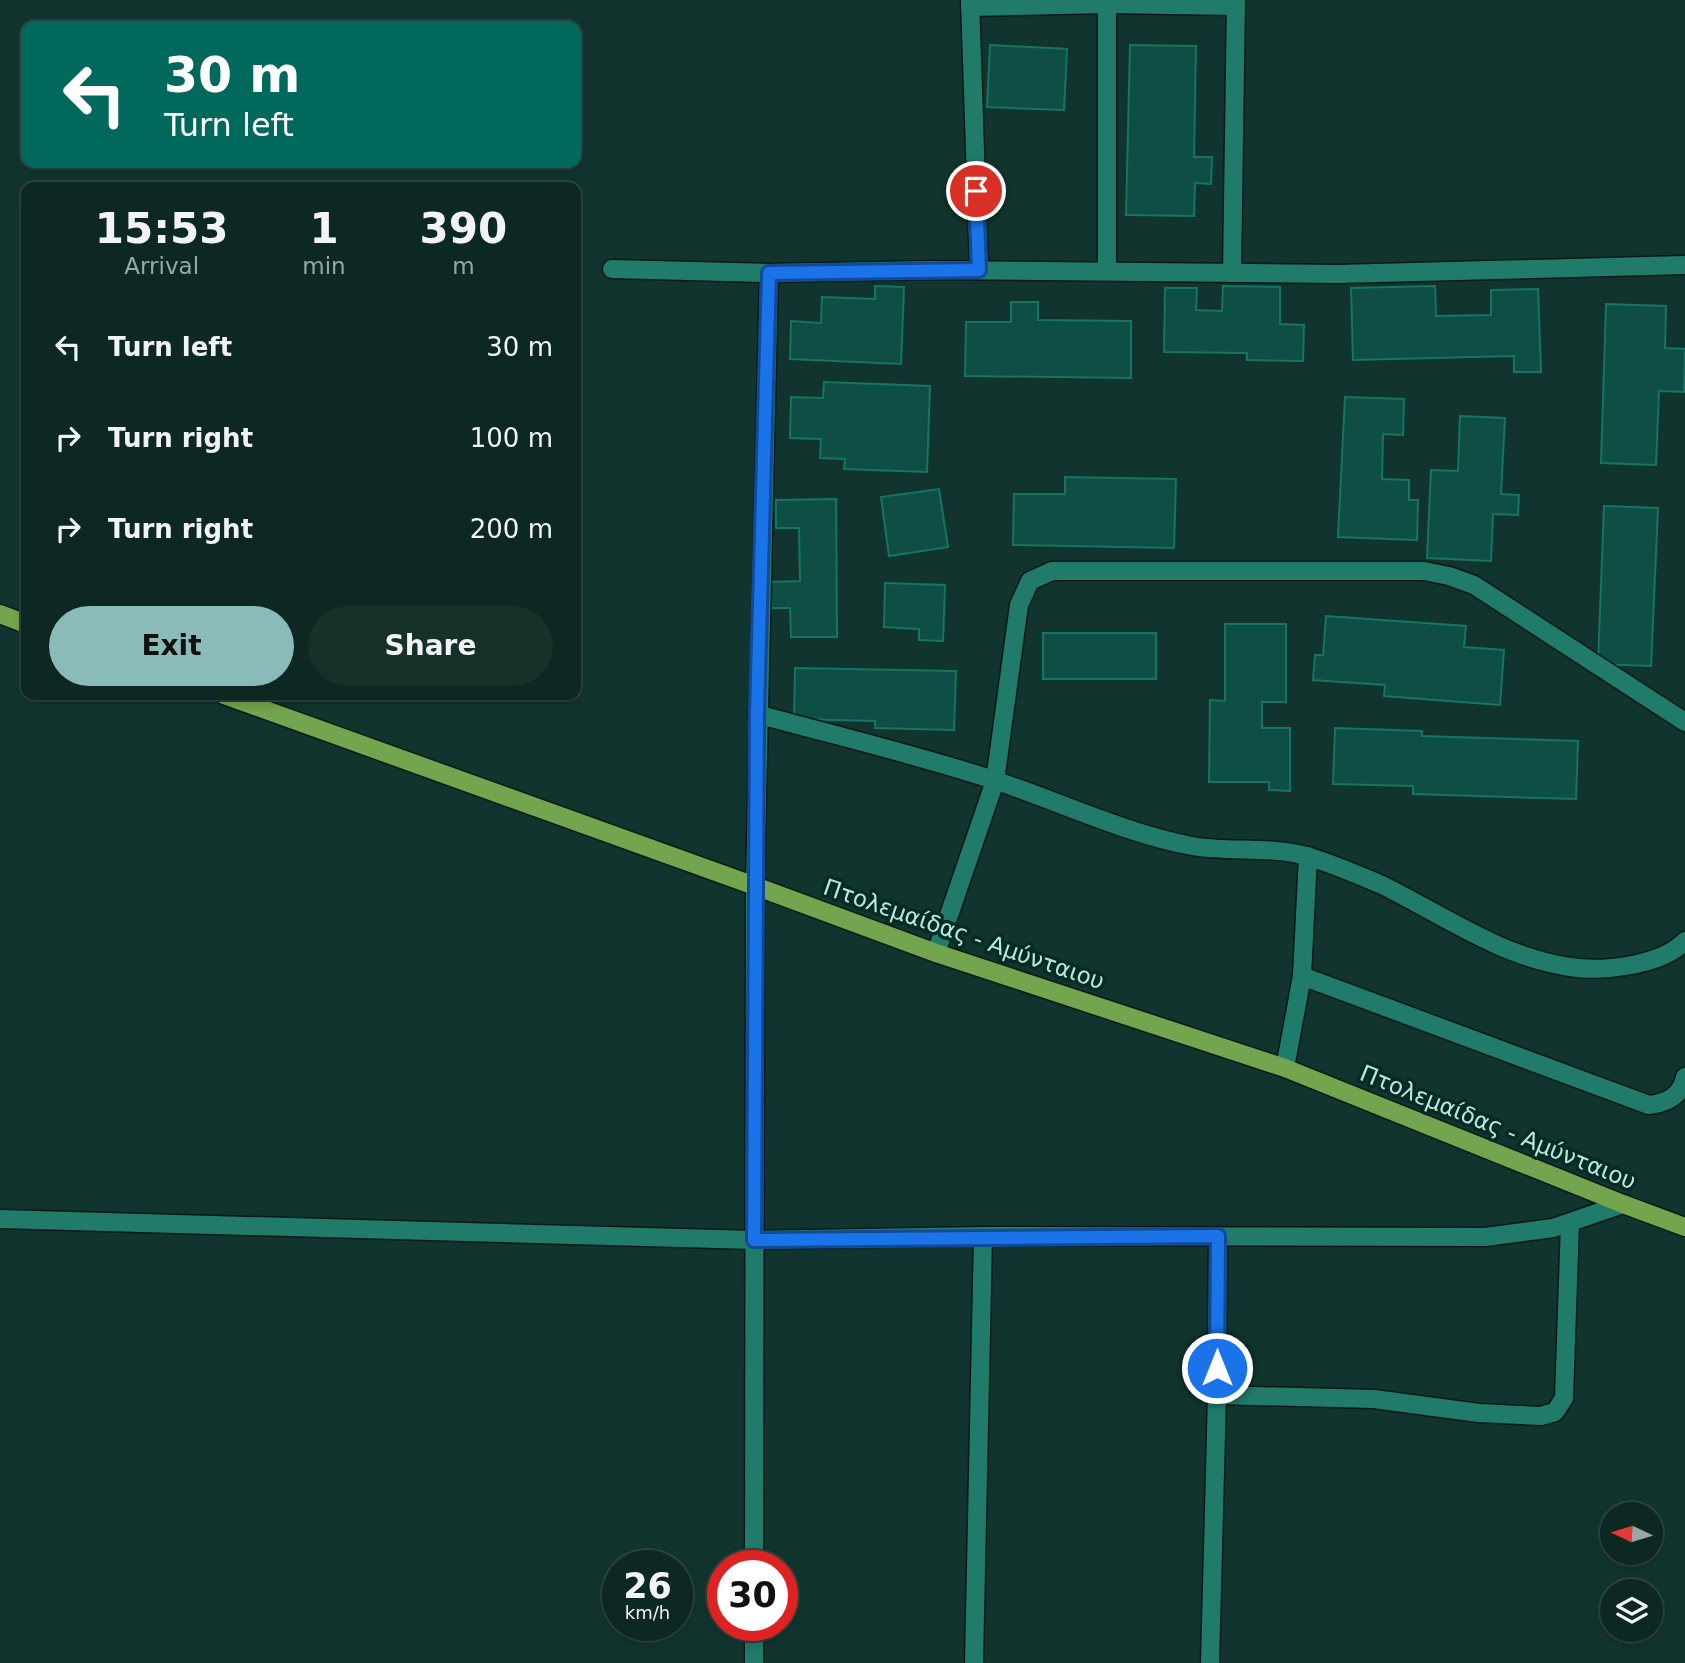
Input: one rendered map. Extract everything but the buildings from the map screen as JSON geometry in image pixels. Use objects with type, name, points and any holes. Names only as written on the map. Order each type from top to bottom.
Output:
[{"type":"main road","points":[[0,614],[21,622]]},
{"type":"main road","name":"Πτολεμαίδας - Αμύνταιου","points":[[238,700],[936,953],[1285,1068],[1685,1227]]},
{"type":"street","points":[[979,270],[970,4],[1236,3],[1232,274]]},
{"type":"street","points":[[1107,4],[1107,270]]},
{"type":"street","points":[[611,270],[769,273],[1107,270],[1338,274],[1685,265]]},
{"type":"street","points":[[754,1550],[757,714],[769,273]]},
{"type":"street","points":[[936,953],[995,780],[1019,604],[1030,582],[1052,571],[1424,571],[1449,576],[1474,585],[1685,722]]},
{"type":"street","points":[[757,714],[995,780],[1121,825],[1193,846],[1308,856],[1383,886],[1478,937],[1529,959],[1572,968],[1626,966],[1657,957],[1678,948],[1685,941]]},
{"type":"street","points":[[1285,1068],[1302,976],[1308,856]]},
{"type":"street","points":[[1302,976],[1649,1104],[1666,1103],[1675,1096],[1685,1077]]},
{"type":"street","points":[[0,1219],[754,1240],[983,1236],[1485,1237],[1553,1228],[1623,1204]]},
{"type":"street","points":[[1217,1395],[1374,1399],[1479,1413],[1541,1416],[1555,1412],[1564,1398],[1570,1223]]},
{"type":"street","points":[[974,1663],[983,1236]]},
{"type":"street","points":[[1210,1663],[1218,1236]]},
{"type":"street","points":[[754,1641],[754,1663]]},
{"type":"route","points":[[976,191],[979,270],[769,273],[757,714],[754,1240],[1218,1236],[1217,1368]]}]
